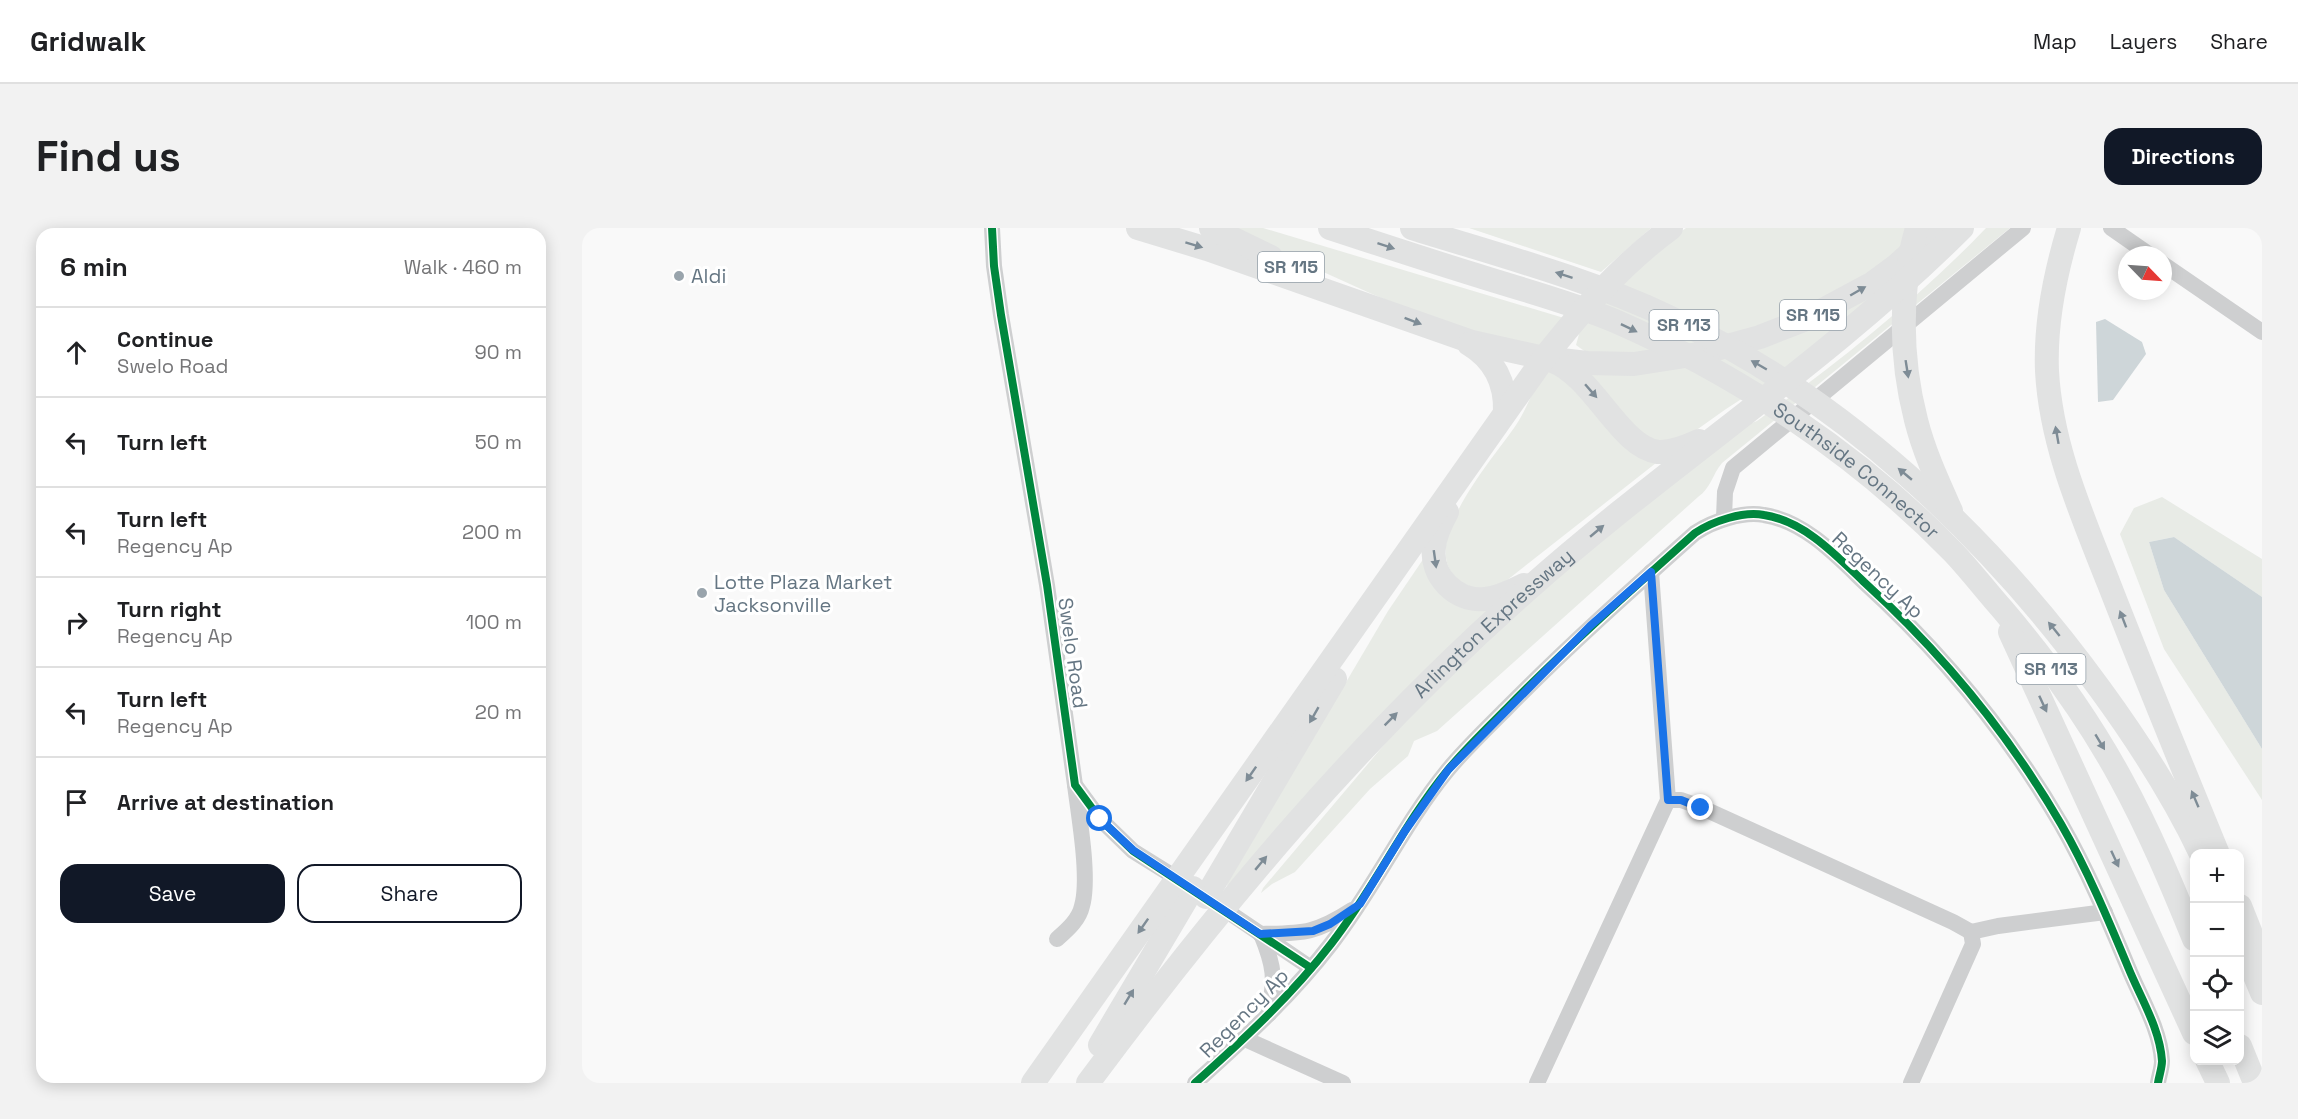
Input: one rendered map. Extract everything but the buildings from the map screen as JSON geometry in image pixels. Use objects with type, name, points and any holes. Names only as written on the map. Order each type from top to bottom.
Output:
[{"type":"highway","points":[[1138,228],[1208,249],[1372,305]]},
{"type":"highway","name":"SR 115","points":[[1211,228],[1372,305],[1453,336],[1544,358],[1587,363],[1634,364],[1698,354],[1760,337],[1806,319],[1873,283],[1896,266],[1938,228]]},
{"type":"highway","name":"Southside Connector","points":[[1330,228],[1565,302],[1605,317],[1705,364],[1760,396],[1802,425],[1900,502],[1954,553],[2032,644],[2064,687],[2121,777],[2144,823],[2190,930]]},
{"type":"highway","name":"Southside Connector","points":[[1412,228],[1570,277],[1669,317],[1716,341],[1789,384],[1858,435],[1941,507],[2012,580],[2048,621],[2095,681],[2146,754],[2172,797],[2198,849]]},
{"type":"highway","name":"Arlington Expressway","points":[[1089,1083],[1163,984],[1200,893],[1406,555],[1505,412],[1576,317],[1638,254],[1671,228]]},
{"type":"highway","points":[[1917,228],[1905,289],[1904,335],[1905,361],[1916,420],[1924,446],[1950,510],[2016,644],[2190,1024]]},
{"type":"highway","name":"Arlington Expressway","points":[[1033,1083],[1200,893],[1304,812],[1367,743],[1465,646],[1640,495],[1845,334],[1925,264],[1962,228]]},
{"type":"highway","points":[[1925,264],[1969,228]]},
{"type":"highway","points":[[2069,228],[2052,291],[2048,332],[2047,371],[2059,448],[2134,648],[2216,849]]},
{"type":"highway","points":[[1453,336],[1480,351],[1494,367],[1503,389],[1505,412]]},
{"type":"highway","points":[[1544,358],[1563,366],[1578,377],[1629,435],[1651,450],[1663,452],[1683,448],[1740,417]]},
{"type":"highway","points":[[1480,449],[1445,515],[1435,540],[1434,561],[1441,578],[1464,597],[1488,599],[1519,587],[1554,567]]},
{"type":"highway","points":[[1077,1083],[1200,893],[1406,555]]},
{"type":"highway","points":[[2244,916],[2262,961]]},
{"type":"highway","points":[[2244,949],[2262,993]]},
{"type":"highway","points":[[2244,1056],[2255,1083]]},
{"type":"highway","points":[[2209,1065],[2218,1083]]},
{"type":"street","name":"Swelo Road","points":[[992,228],[1000,305],[1047,585],[1075,784],[1100,819],[1133,850],[1311,968]]},
{"type":"street","points":[[1724,518],[1725,492],[1733,468],[2024,228]]},
{"type":"street","points":[[2111,228],[2137,246]]},
{"type":"street","points":[[2172,270],[2262,332]]},
{"type":"street","name":"Regency Ap","points":[[1195,1083],[1245,1039],[1311,968],[1360,904],[1405,831],[1448,770],[1550,665],[1590,626],[1695,533],[1724,518],[1763,514],[1800,528],[1842,561],[1933,649],[1985,713],[2030,775],[2061,824],[2105,912],[2157,1037],[2162,1062],[2158,1083]]},
{"type":"street","points":[[1537,1083],[1668,800],[1651,572]]},
{"type":"street","points":[[1057,939],[1074,923],[1082,908],[1085,886],[1075,784]]},
{"type":"street","points":[[1668,800],[1681,800],[1698,806],[1971,932],[1998,926],[2105,912]]},
{"type":"street","points":[[1269,1015],[1274,985],[1272,961],[1260,934],[1313,931],[1330,924],[1360,904]]},
{"type":"street","points":[[1911,1083],[1973,944],[1971,932]]},
{"type":"street","points":[[1245,1039],[1342,1083]]},
{"type":"shaded area","points":[[1226,228],[1263,228],[1564,318],[1539,349],[1432,319]]},
{"type":"shaded area","points":[[1469,228],[1651,228],[1601,272]]},
{"type":"shaded area","points":[[1686,228],[1933,228],[1841,294],[1738,336],[1642,353],[1587,353],[1576,345],[1581,327],[1658,248]]},
{"type":"shaded area","points":[[1986,228],[2010,228],[1722,463],[1702,493],[1437,731],[1414,741],[1408,756],[1370,789],[1295,872],[1272,884],[1261,893],[1416,707],[1539,590],[1746,425],[1757,421],[1847,353],[1932,281]]},
{"type":"shaded area","points":[[1931,243],[1793,366],[1688,436],[1650,444],[1584,371],[1705,360]]},
{"type":"shaded area","points":[[2105,319],[2142,342],[2146,354],[2113,400],[2098,402],[2096,322]]},
{"type":"shaded area","points":[[1547,369],[1558,370],[1656,463],[1506,581],[1482,588],[1470,586],[1459,580],[1448,565],[1446,546],[1452,524],[1477,479],[1516,425]]},
{"type":"shaded area","points":[[2162,497],[2262,559],[2262,597],[2174,537],[2149,542],[2164,590],[2262,749],[2262,800],[2164,649],[2120,534],[2134,508]]},
{"type":"shaded area","points":[[2174,537],[2262,597],[2262,749],[2164,590],[2149,542]]},
{"type":"shaded area","points":[[1426,555],[1493,605],[1228,887],[1227,884],[1388,611]]},
{"type":"cycle path","points":[[992,228],[994,266],[1001,315],[1047,585],[1075,785],[1100,819],[1133,851],[1311,968]]},
{"type":"cycle path","points":[[1195,1083],[1266,1017],[1316,963],[1347,923],[1416,813],[1454,763],[1476,739],[1576,641],[1695,533],[1728,518],[1747,514],[1779,518],[1793,524],[1842,561],[1920,637],[1972,695],[1996,726],[2061,824],[2097,894],[2158,1037],[2162,1064],[2158,1083]]},
{"type":"place","name":"Aldi","points":[[679,276]]},
{"type":"place","name":"Lotte Plaza Market Jacksonville","points":[[702,593]]},
{"type":"route","points":[[1100,819],[1133,850],[1260,934],[1313,931],[1330,924],[1360,904],[1425,800],[1448,770],[1529,685],[1590,626],[1651,572],[1668,800],[1681,800],[1701,808]]}]
